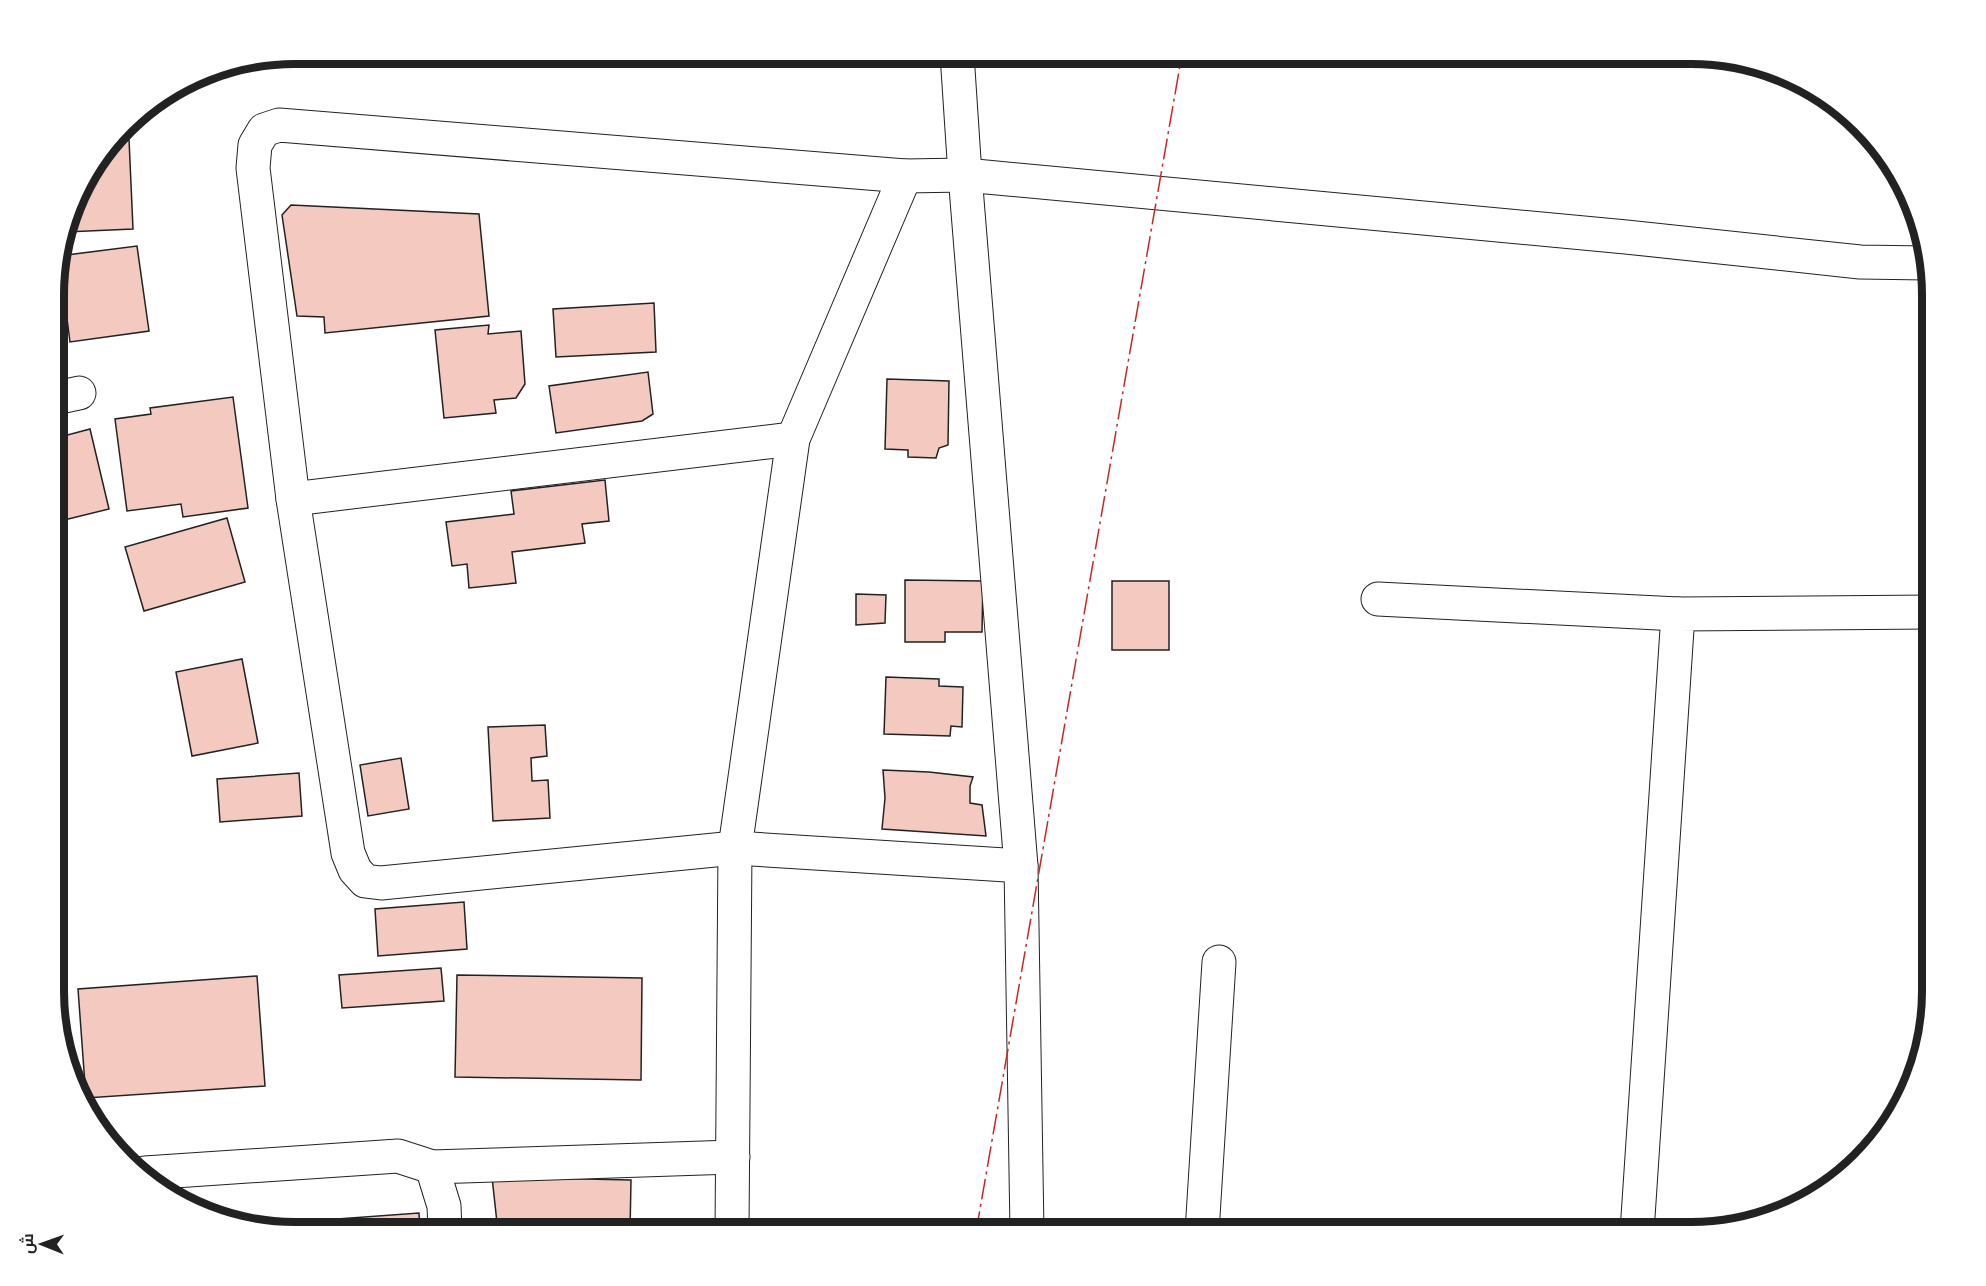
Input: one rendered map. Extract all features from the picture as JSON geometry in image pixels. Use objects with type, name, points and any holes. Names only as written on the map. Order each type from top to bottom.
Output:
[{"type":"street","points":[[958,64],[964,174],[1021,866],[1027,1222]]},
{"type":"street","points":[[1021,866],[735,848],[381,884],[365,881],[355,870],[348,853],[293,499],[253,168],[255,146],[264,130],[279,125],[905,176],[964,174],[1614,236],[1860,262],[1919,263]]},
{"type":"street","points":[[732,1222],[735,848],[793,439],[905,176]]},
{"type":"street","points":[[293,499],[793,439]]},
{"type":"street","points":[[1378,599],[1678,614],[1922,612]]},
{"type":"street","points":[[1638,1222],[1678,614]]},
{"type":"street","points":[[1203,1222],[1220,962]]},
{"type":"street","points":[[153,1172],[398,1156],[432,1167],[733,1157]]},
{"type":"street","points":[[432,1167],[444,1206],[445,1222]]},
{"type":"building","points":[[125,139],[129,139],[133,229],[74,232],[82,207],[103,167]]},
{"type":"building","points":[[291,205],[479,214],[489,316],[325,333],[324,317],[297,316],[282,215]]},
{"type":"building","points":[[137,246],[149,331],[70,342],[64,295],[68,255]]},
{"type":"building","points":[[654,303],[656,352],[556,357],[553,309]]},
{"type":"building","points":[[489,325],[488,334],[521,331],[525,384],[516,398],[494,400],[496,413],[444,418],[435,330]]},
{"type":"building","points":[[648,372],[653,414],[642,421],[556,433],[549,386]]},
{"type":"building","points":[[887,379],[949,381],[948,445],[939,448],[936,458],[908,457],[908,450],[885,449]]},
{"type":"building","points":[[233,397],[248,508],[183,517],[181,504],[127,511],[115,419],[151,414],[150,408]]},
{"type":"building","points":[[90,429],[109,509],[64,520],[64,436]]},
{"type":"building","points":[[605,480],[609,521],[582,524],[585,543],[512,552],[516,583],[469,588],[467,564],[452,566],[446,522],[514,514],[511,491]]},
{"type":"building","points":[[227,518],[245,582],[144,611],[125,547]]},
{"type":"building","points":[[905,580],[983,581],[982,632],[945,632],[945,642],[905,642]]},
{"type":"building","points":[[1112,581],[1169,581],[1169,650],[1112,650]]},
{"type":"building","points":[[856,594],[886,595],[885,623],[856,625]]},
{"type":"building","points":[[242,659],[258,743],[192,756],[176,672]]},
{"type":"building","points":[[886,677],[939,679],[939,686],[963,687],[962,727],[951,726],[950,736],[884,734]]},
{"type":"building","points":[[545,725],[547,756],[531,758],[532,781],[548,780],[550,818],[493,821],[488,727]]},
{"type":"building","points":[[401,758],[409,809],[368,816],[360,765]]},
{"type":"building","points":[[883,770],[973,777],[970,786],[970,803],[982,805],[986,836],[882,829],[885,798]]},
{"type":"building","points":[[299,773],[302,816],[220,822],[217,779]]},
{"type":"building","points":[[464,902],[467,949],[378,956],[375,909]]},
{"type":"building","points":[[441,968],[444,1001],[342,1008],[339,975]]},
{"type":"building","points":[[457,975],[642,978],[641,1080],[455,1077]]},
{"type":"building","points":[[257,976],[265,1086],[91,1098],[85,1086],[78,989]]},
{"type":"building","points":[[492,1177],[631,1180],[630,1222],[497,1222]]},
{"type":"building","points":[[419,1213],[419,1222],[296,1222]]},
{"type":"power","points":[[978,1222],[1180,64]]}]
